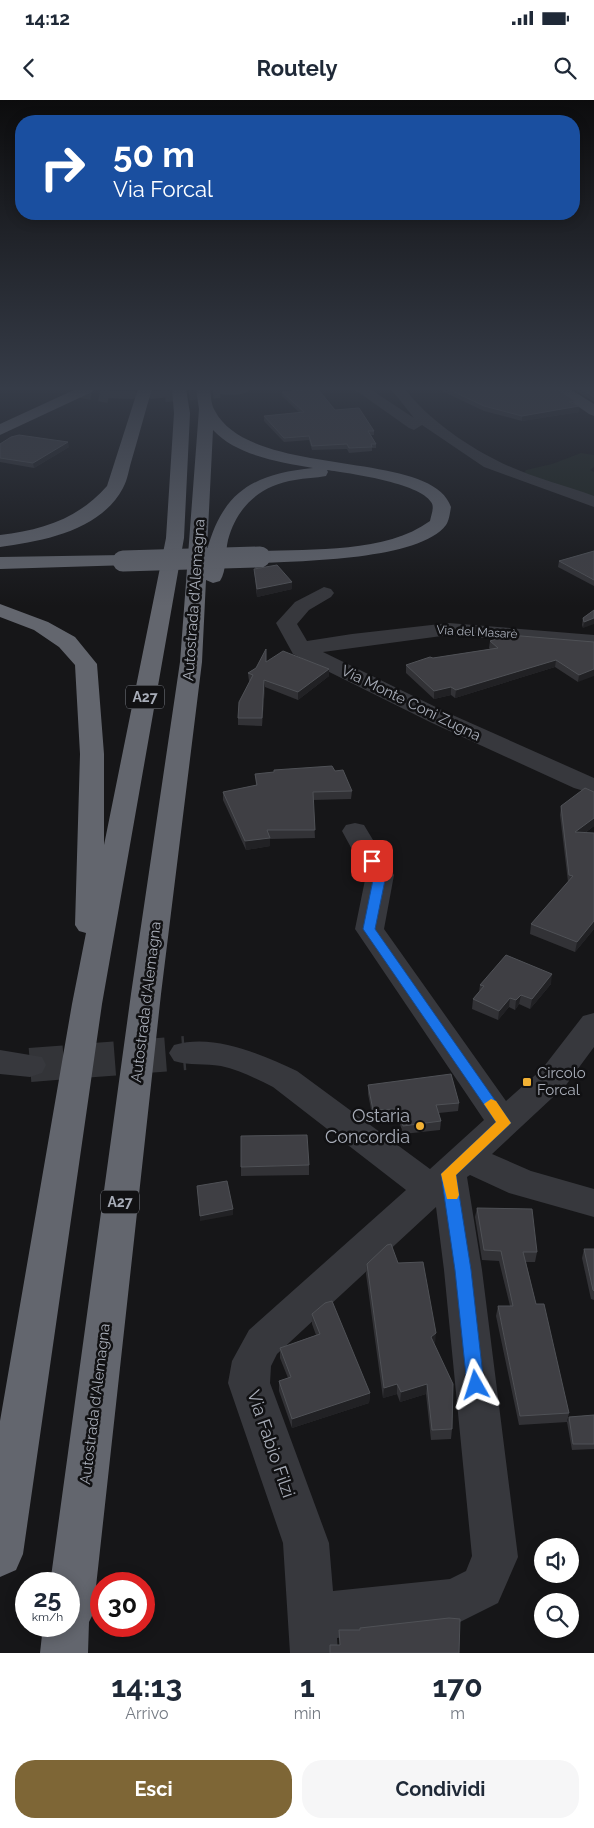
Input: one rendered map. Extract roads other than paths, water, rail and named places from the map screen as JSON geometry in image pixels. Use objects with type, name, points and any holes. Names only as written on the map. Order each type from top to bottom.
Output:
[{"type":"highway","points":[[0,541],[56,531],[79,521],[106,499],[115,487],[126,461]]},
{"type":"highway","name":"Autostrada d'Alemagna","points":[[0,1554],[87,1004],[175,538],[179,461]]},
{"type":"highway","name":"Autostrada d'Alemagna","points":[[74,1572],[148,984],[191,662],[203,461]]},
{"type":"highway","name":"A27","points":[[0,563],[260,557],[364,551],[411,540],[427,532],[438,523],[443,513],[441,503],[434,494],[404,481],[309,461]]},
{"type":"highway","name":"A27","points":[[191,662],[210,610],[214,548],[223,522],[240,499],[254,486],[294,474],[333,471],[376,475]]},
{"type":"highway","name":"A27","points":[[0,610],[42,626],[67,642],[86,664],[92,754],[87,1004]]},
{"type":"highway","points":[[64,1653],[66,1637]]},
{"type":"street","points":[[486,461],[526,479],[594,502]]},
{"type":"street","points":[[301,649],[286,623],[302,606],[324,593]]},
{"type":"street","name":"Via del Masarè","points":[[301,649],[371,637],[449,629],[594,641]]},
{"type":"street","name":"Via Monte Coni Zugna","points":[[301,649],[440,718],[583,783],[594,786]]},
{"type":"street","points":[[355,832],[380,875],[369,929],[504,1123]]},
{"type":"street","name":"Via Fabio Filzi","points":[[314,1635],[306,1542],[249,1383],[249,1370],[253,1357],[263,1342],[554,1077],[594,1024]]},
{"type":"street","points":[[185,1054],[224,1055],[262,1068],[285,1079],[448,1173],[522,1183],[594,1203]]},
{"type":"street","points":[[314,1635],[454,1602],[482,1587],[495,1557],[463,1270],[448,1173]]},
{"type":"tunnel","points":[[30,1065],[185,1053]]},
{"type":"place","name":"Circolo Forcal","points":[[527,1082]]},
{"type":"place","name":"Ostaria Concordia","points":[[420,1126]]}]
